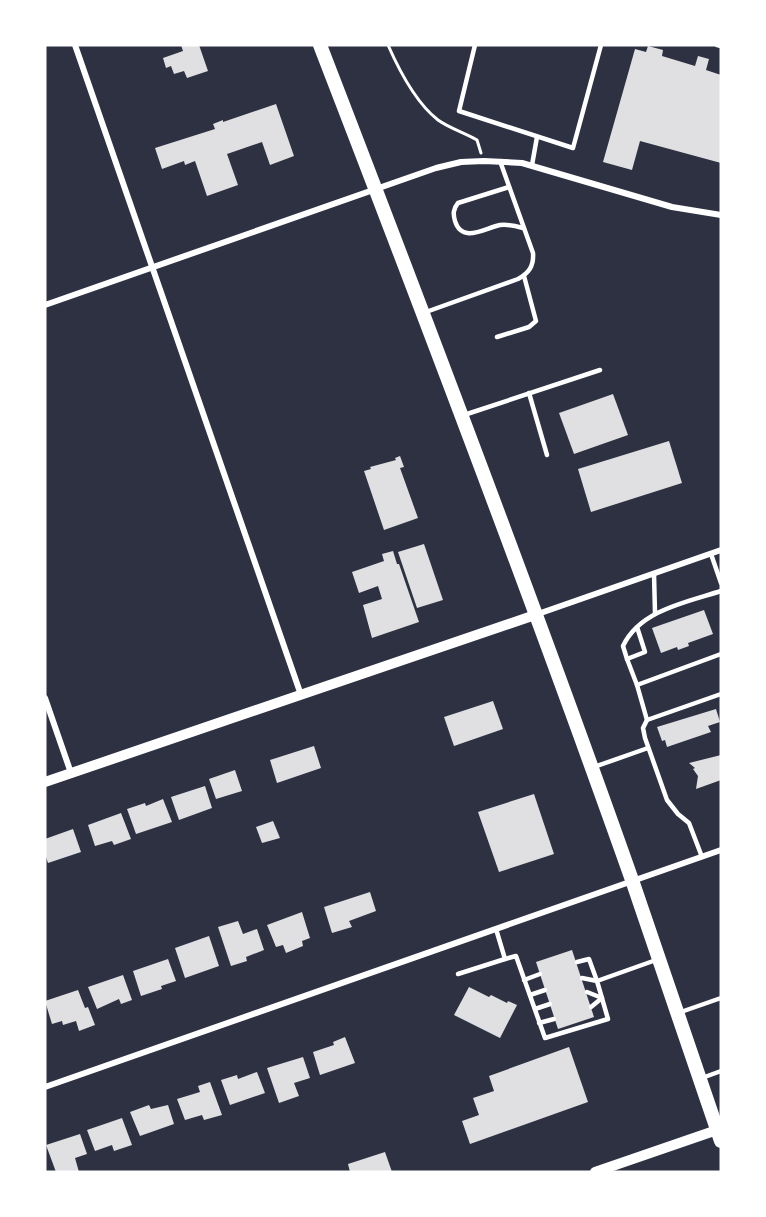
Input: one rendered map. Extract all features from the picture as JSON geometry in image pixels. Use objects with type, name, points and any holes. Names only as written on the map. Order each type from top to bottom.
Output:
[{"type":"main road","points":[[320,45],[423,313],[591,768],[719,1136]]},
{"type":"street","points":[[75,45],[301,696]]},
{"type":"street","points":[[45,305],[436,168],[461,162],[500,161],[532,165],[672,207],[721,215]]},
{"type":"street","points":[[45,782],[721,550]]},
{"type":"street","points":[[45,698],[71,773]]},
{"type":"street","points":[[45,1088],[721,850]]},
{"type":"street","points":[[595,1172],[719,1136]]},
{"type":"lane","points":[[475,45],[459,111],[573,148],[601,45]]},
{"type":"lane","points":[[532,165],[537,137]]},
{"type":"lane","points":[[423,313],[524,276],[532,267],[533,260],[500,161]]},
{"type":"lane","points":[[509,187],[458,203],[454,212],[456,224],[463,232],[470,234],[502,225],[523,228]]},
{"type":"lane","points":[[497,337],[529,327],[536,321],[524,276]]},
{"type":"lane","points":[[461,416],[600,370]]},
{"type":"lane","points":[[529,393],[547,455]]},
{"type":"lane","points":[[711,554],[721,583]]},
{"type":"lane","points":[[654,574],[655,613]]},
{"type":"lane","points":[[702,857],[689,822],[678,814],[667,800],[648,748],[643,728],[647,720],[623,646],[628,635],[655,613],[721,591]]},
{"type":"lane","points":[[627,659],[645,652],[637,627]]},
{"type":"lane","points":[[637,684],[721,654]]},
{"type":"lane","points":[[647,720],[721,694]]},
{"type":"lane","points":[[591,768],[648,748]]},
{"type":"lane","points":[[496,929],[505,959]]},
{"type":"lane","points":[[458,974],[516,956],[545,1038],[608,1019],[589,959],[577,962]]},
{"type":"lane","points":[[582,978],[597,981],[658,959]]},
{"type":"lane","points":[[524,980],[540,974]]},
{"type":"lane","points":[[530,995],[545,990]]},
{"type":"lane","points":[[587,992],[602,998]]},
{"type":"lane","points":[[591,1007],[602,998]]},
{"type":"lane","points":[[677,1014],[721,998]]},
{"type":"lane","points":[[535,1009],[550,1004]]},
{"type":"lane","points":[[540,1023],[554,1019]]},
{"type":"lane","points":[[700,1079],[721,1071]]},
{"type":"path","points":[[388,45],[401,75],[422,102],[438,120],[477,140],[484,161]]},
{"type":"building","points":[[181,45],[199,45],[208,71],[187,78],[184,71],[174,74],[171,66],[166,68],[163,58],[183,51]]},
{"type":"building","points":[[648,46],[663,50],[662,56],[695,66],[698,56],[709,59],[706,70],[721,75],[721,163],[640,141],[632,170],[603,162],[635,49],[646,52]]},
{"type":"building","points":[[276,104],[294,156],[270,165],[262,142],[227,154],[238,185],[207,196],[195,161],[185,165],[184,161],[162,169],[155,148],[215,129],[213,124],[223,120],[223,122]]},
{"type":"building","points":[[613,394],[628,435],[574,454],[559,413]]},
{"type":"building","points":[[669,441],[682,483],[591,512],[578,469]]},
{"type":"building","points":[[400,456],[404,467],[400,468],[418,518],[384,530],[364,471],[371,469],[370,467],[396,460],[395,458]]},
{"type":"building","points":[[424,544],[443,600],[417,608],[398,552]]},
{"type":"building","points":[[393,551],[419,622],[372,638],[363,605],[382,599],[378,586],[359,593],[352,572],[384,561],[382,554]]},
{"type":"building","points":[[704,610],[713,634],[688,643],[689,646],[678,650],[677,647],[661,653],[652,628]]},
{"type":"building","points":[[493,701],[503,729],[454,746],[444,717]]},
{"type":"building","points":[[716,709],[720,722],[708,726],[711,732],[667,747],[665,740],[662,741],[657,727]]},
{"type":"building","points":[[314,746],[321,768],[277,783],[270,760]]},
{"type":"building","points":[[721,755],[721,780],[696,789],[698,776],[693,769],[695,768],[689,763]]},
{"type":"building","points":[[235,770],[242,791],[216,799],[209,779]]},
{"type":"building","points":[[205,786],[212,808],[179,820],[171,797]]},
{"type":"building","points":[[534,794],[554,854],[499,872],[478,812]]},
{"type":"building","points":[[163,799],[172,822],[136,834],[127,809],[145,803],[146,806]]},
{"type":"building","points":[[121,813],[131,839],[114,845],[112,841],[95,846],[88,825]]},
{"type":"building","points":[[273,821],[280,838],[262,843],[256,827]]},
{"type":"building","points":[[73,829],[81,852],[48,863],[45,854],[45,839]]},
{"type":"building","points":[[370,892],[376,911],[349,921],[352,927],[332,933],[324,907]]},
{"type":"building","points":[[302,912],[310,938],[302,941],[303,946],[286,953],[283,945],[276,947],[267,925]]},
{"type":"building","points":[[238,921],[243,934],[257,929],[264,950],[246,957],[247,961],[231,966],[218,927]]},
{"type":"building","points":[[209,936],[219,966],[185,978],[175,948]]},
{"type":"building","points":[[572,950],[594,1017],[558,1029],[536,962]]},
{"type":"building","points":[[168,959],[176,981],[161,986],[162,989],[141,996],[133,971]]},
{"type":"building","points":[[123,975],[132,1000],[121,1004],[119,999],[97,1009],[88,987]]},
{"type":"building","points":[[469,987],[489,997],[491,995],[517,1005],[500,1038],[454,1015]]},
{"type":"building","points":[[78,990],[95,1025],[79,1031],[76,1021],[63,1025],[62,1021],[52,1024],[45,1001]]},
{"type":"building","points":[[345,1037],[355,1063],[320,1075],[313,1052],[334,1045],[333,1042]]},
{"type":"building","points":[[569,1047],[588,1102],[470,1144],[462,1121],[479,1115],[473,1098],[494,1091],[489,1076]]},
{"type":"building","points":[[303,1057],[310,1078],[294,1083],[299,1096],[279,1103],[267,1068]]},
{"type":"building","points":[[257,1072],[265,1093],[230,1105],[221,1080],[237,1075],[238,1079]]},
{"type":"building","points":[[210,1082],[222,1115],[204,1120],[202,1115],[185,1120],[177,1099],[200,1092],[198,1086]]},
{"type":"building","points":[[149,1105],[151,1109],[168,1105],[174,1124],[140,1136],[130,1112]]},
{"type":"building","points":[[122,1118],[132,1145],[114,1151],[112,1145],[95,1151],[87,1130]]},
{"type":"building","points":[[80,1134],[87,1154],[75,1158],[79,1172],[56,1172],[46,1145]]},
{"type":"building","points":[[385,1152],[392,1172],[350,1172],[348,1164]]}]
